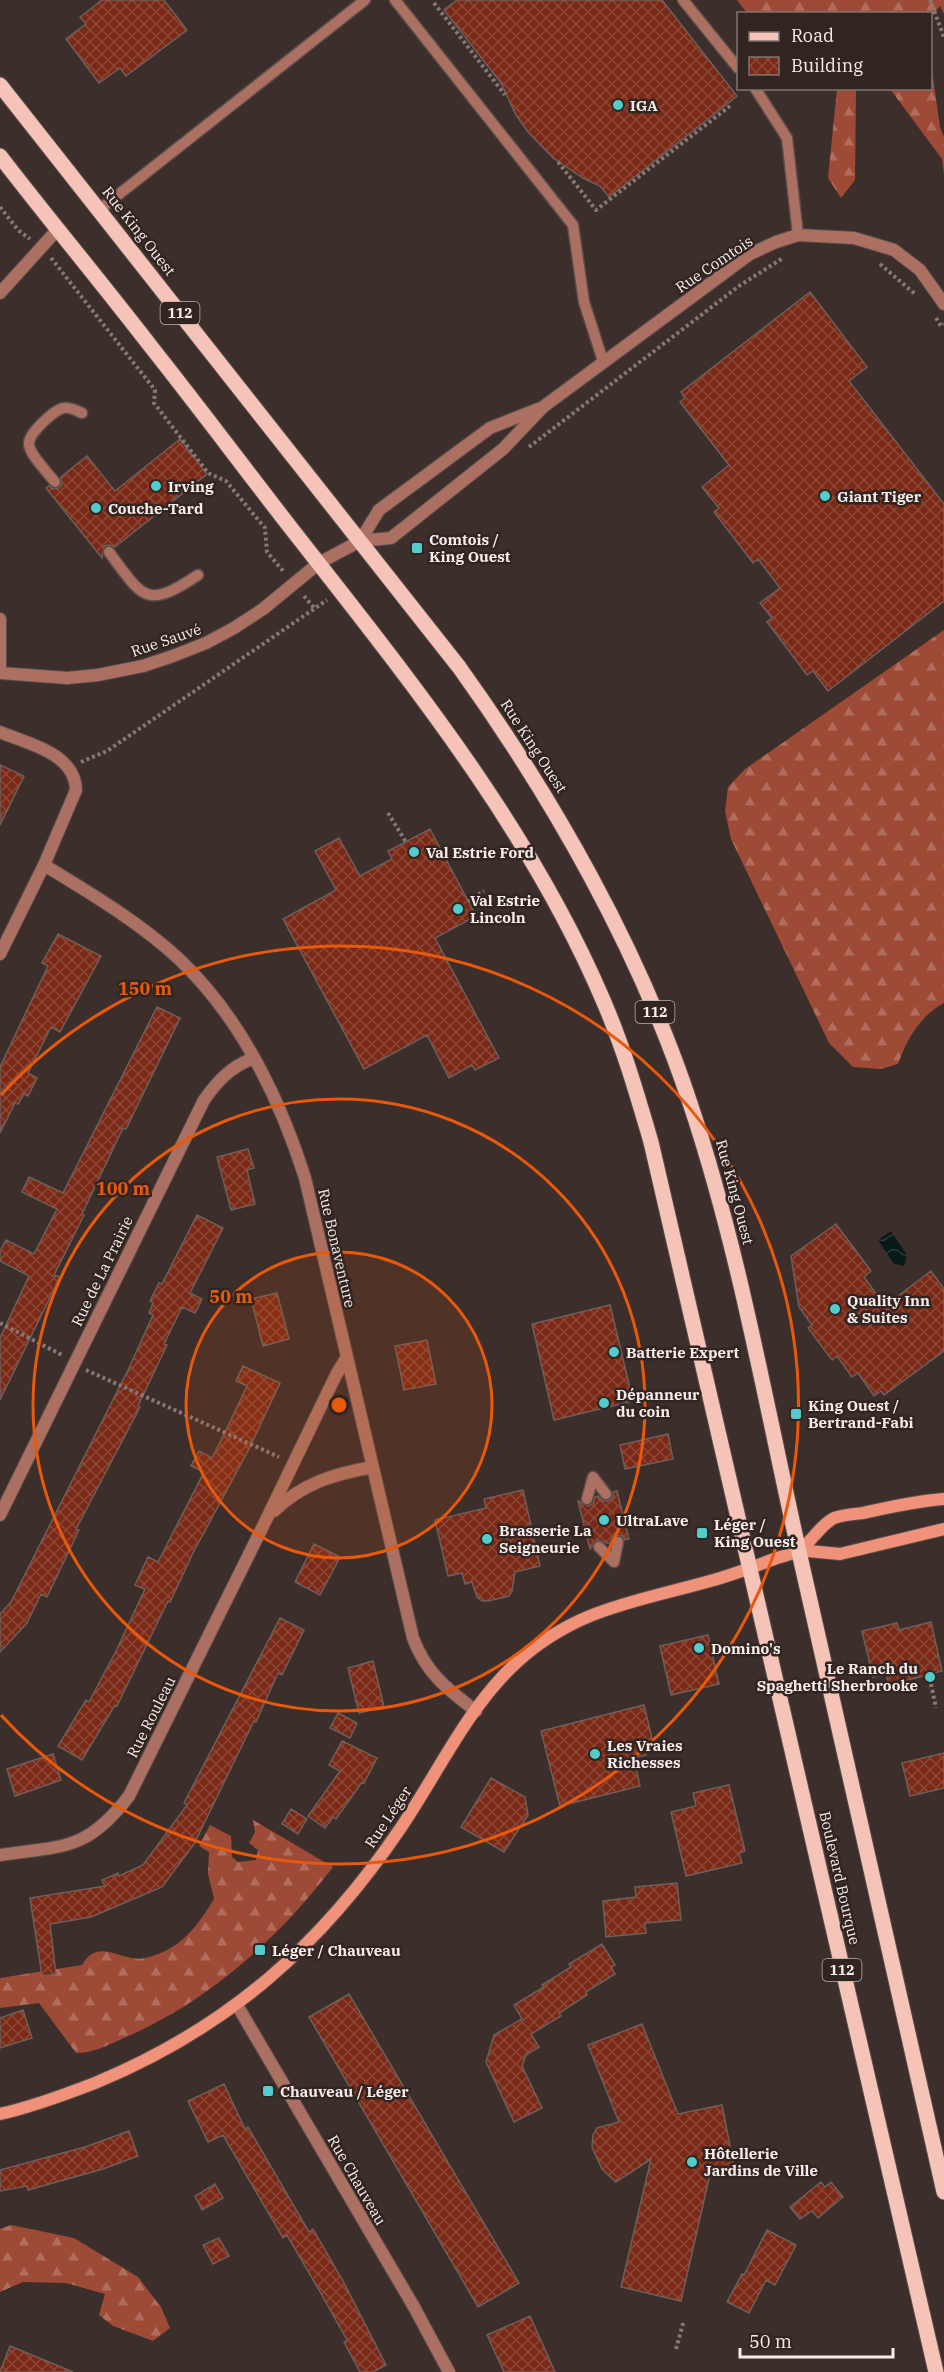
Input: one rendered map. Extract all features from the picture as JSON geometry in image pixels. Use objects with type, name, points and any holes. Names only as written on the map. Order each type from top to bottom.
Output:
[{"type":"main road","name":"Rue King Ouest","points":[[0,85],[459,667],[528,767],[574,847],[651,1002],[689,1099],[710,1164],[740,1276],[798,1550]]},
{"type":"main road","name":"112","points":[[0,156],[150,345],[408,680],[493,800],[559,911],[604,1001],[635,1088],[651,1142],[749,1568]]},
{"type":"main road","name":"112","points":[[798,1550],[944,2192]]},
{"type":"main road","name":"Boulevard Bourque","points":[[749,1568],[936,2372]]},
{"type":"street","points":[[0,293],[57,230]]},
{"type":"street","name":"Rue Comtois","points":[[319,563],[360,542],[391,538],[503,449],[543,407],[750,254],[776,242],[798,236],[854,238],[894,250],[920,270],[944,304]]},
{"type":"street","name":"Rue Comtois","points":[[360,542],[379,510],[462,448],[490,428],[543,407]]},
{"type":"street","name":"Rue Sauvé","points":[[0,673],[67,678],[143,666],[206,643],[234,628],[263,609],[319,563]]},
{"type":"street","points":[[0,619],[0,673]]},
{"type":"street","points":[[0,732],[61,759],[76,779],[76,790],[72,803],[0,954]]},
{"type":"street","name":"Rue Bonaventure","points":[[44,865],[114,909],[179,959],[206,988],[253,1058],[292,1138],[305,1179],[407,1621],[418,1652],[433,1675],[476,1711]]},
{"type":"street","name":"Rue de La Prairie","points":[[0,1515],[204,1100],[234,1066],[253,1058]]},
{"type":"street","name":"Rue Rouleau","points":[[0,1855],[62,1847],[82,1840],[98,1831],[114,1816],[129,1796],[336,1375],[347,1357]]},
{"type":"street","name":"Rue Rouleau","points":[[267,1518],[283,1502],[312,1482],[343,1472],[373,1467]]},
{"type":"street","points":[[798,1550],[833,1519],[922,1501],[944,1499]]},
{"type":"street","points":[[798,1550],[840,1554],[944,1529]]},
{"type":"street","name":"Rue Léger","points":[[0,2114],[41,2103],[117,2074],[160,2053],[237,2005],[292,1959],[363,1880],[403,1825],[476,1711],[515,1664],[567,1625],[617,1605],[712,1581],[798,1550]]},
{"type":"street","name":"Rue Chauveau","points":[[237,2005],[414,2307],[449,2372]]},
{"type":"lane","points":[[99,210],[365,0]]},
{"type":"lane","points":[[395,0],[573,225],[584,302],[603,361]]},
{"type":"lane","points":[[683,0],[737,67]]},
{"type":"lane","points":[[756,90],[787,138],[798,236]]},
{"type":"lane","points":[[55,482],[31,451],[28,444],[30,438],[41,425],[63,408],[82,413]]},
{"type":"lane","points":[[108,552],[132,584],[143,593],[155,597],[168,594],[198,575]]},
{"type":"lane","points":[[587,1499],[593,1477],[606,1494]]},
{"type":"lane","points":[[599,1546],[614,1562],[618,1542]]},
{"type":"path","points":[[930,0],[944,37]]},
{"type":"path","points":[[434,3],[505,95]]},
{"type":"path","points":[[558,162],[596,210],[730,106]]},
{"type":"path","points":[[0,207],[18,230],[42,247],[155,390],[154,403],[208,473],[226,481],[265,528],[267,552],[315,609]]},
{"type":"path","points":[[622,374],[739,286],[786,257]]},
{"type":"path","points":[[874,262],[885,267],[916,294]]},
{"type":"path","points":[[930,310],[941,326],[944,324]]},
{"type":"path","points":[[388,813],[406,842]]},
{"type":"path","points":[[468,901],[484,891]]},
{"type":"path","points":[[0,1323],[91,1372],[293,1464]]},
{"type":"path","points":[[931,1684],[936,1708]]},
{"type":"path","points":[[676,2349],[684,2320]]},
{"type":"green space","points":[[737,0],[944,0],[944,14],[940,6],[932,16],[932,12],[746,12]]},
{"type":"green space","points":[[932,70],[940,127],[944,137],[944,175],[942,159],[891,90],[932,90]]},
{"type":"green space","points":[[837,90],[856,90],[855,180],[841,198],[828,178]]},
{"type":"green space","points":[[944,630],[944,1003],[921,1021],[898,1064],[881,1069],[853,1067],[829,1043],[731,839],[725,811],[728,787],[745,769]]},
{"type":"green space","points":[[253,1820],[333,1867],[312,1894],[265,1943],[213,1987],[155,2023],[107,2046],[83,2053],[76,2053],[39,2003],[0,2008],[0,1978],[82,1965],[96,1952],[103,1951],[136,1959],[145,1958],[157,1955],[177,1944],[194,1928],[214,1899],[208,1874],[209,1852],[199,1846],[210,1825],[231,1836],[232,1857],[238,1862],[256,1860],[258,1850],[249,1843],[255,1832]]},
{"type":"green space","points":[[11,2225],[74,2238],[138,2277],[161,2307],[170,2328],[153,2341],[113,2326],[99,2315],[105,2294],[66,2283],[23,2282],[0,2292],[0,2229]]},
{"type":"water","points":[[891,1231],[907,1255],[904,1266],[894,1264],[878,1240]]},
{"type":"building","points":[[102,0],[164,0],[187,30],[126,76],[120,68],[99,83],[66,39],[86,24],[80,17]]},
{"type":"building","name":"IGA","points":[[457,0],[662,0],[737,96],[609,197],[600,186],[583,178],[553,158],[528,132],[516,115],[501,83],[444,10]]},
{"type":"building","points":[[810,292],[867,367],[849,381],[944,504],[944,601],[828,691],[813,671],[807,675],[767,622],[772,618],[760,603],[780,588],[758,559],[753,563],[714,512],[719,508],[702,487],[729,465],[680,402],[685,398],[681,392]]},
{"type":"building","points":[[180,439],[207,474],[115,547],[104,546],[102,558],[46,488],[49,486],[53,489],[59,488],[62,484],[61,477],[87,456],[115,491]]},
{"type":"building","points":[[0,765],[24,776],[0,825]]},
{"type":"building","points":[[430,829],[476,916],[435,938],[499,1058],[475,1070],[472,1065],[449,1078],[427,1035],[364,1069],[283,919],[336,890],[315,851],[339,838],[360,876],[392,859],[388,851]]},
{"type":"building","points":[[58,934],[101,956],[60,1032],[51,1027],[28,1073],[37,1078],[28,1096],[24,1094],[18,1104],[15,1103],[0,1133],[0,1067],[48,966],[42,963]]},
{"type":"building","points":[[157,1007],[180,1018],[82,1214],[84,1215],[54,1275],[60,1277],[0,1400],[0,1338],[29,1276],[0,1261],[0,1251],[6,1240],[34,1254],[57,1209],[22,1192],[29,1177],[63,1193]]},
{"type":"building","points":[[248,1149],[254,1168],[247,1170],[255,1204],[231,1210],[217,1157]]},
{"type":"building","points":[[197,1215],[223,1228],[190,1293],[202,1299],[195,1313],[182,1307],[164,1344],[167,1345],[138,1406],[140,1407],[76,1529],[79,1530],[47,1597],[41,1594],[27,1623],[0,1652],[0,1614],[11,1602],[128,1370],[153,1315],[149,1313],[153,1303],[150,1301],[159,1283],[162,1284]]},
{"type":"building","name":"Quality Inn & Suites","points":[[836,1224],[871,1271],[864,1277],[885,1306],[931,1271],[944,1289],[944,1351],[884,1395],[881,1391],[874,1396],[858,1373],[852,1377],[837,1356],[832,1360],[808,1328],[812,1325],[799,1307],[791,1256]]},
{"type":"building","points":[[277,1293],[289,1339],[263,1346],[251,1299]]},
{"type":"building","points":[[610,1305],[633,1401],[554,1420],[532,1324]]},
{"type":"building","points":[[427,1340],[436,1384],[404,1390],[395,1346]]},
{"type":"building","points":[[243,1366],[280,1383],[249,1449],[194,1551],[170,1602],[168,1601],[117,1706],[115,1705],[82,1760],[58,1746],[86,1700],[89,1702],[117,1649],[145,1589],[135,1585],[148,1557],[158,1562],[204,1472],[191,1466],[199,1451],[212,1458],[226,1430],[247,1386],[236,1381]]},
{"type":"building","points":[[668,1434],[673,1459],[625,1469],[620,1445]]},
{"type":"building","name":"Brasserie La Seigneurie","points":[[523,1490],[540,1566],[515,1572],[509,1596],[482,1601],[477,1597],[472,1582],[465,1584],[462,1573],[448,1576],[435,1520],[486,1508],[484,1499]]},
{"type":"building","name":"UltraLave","points":[[617,1491],[629,1539],[625,1540],[622,1536],[616,1535],[610,1544],[598,1540],[590,1549],[578,1501],[588,1506],[593,1504],[595,1497],[598,1496],[603,1501],[608,1501],[613,1497],[613,1492]]},
{"type":"building","points":[[314,1544],[340,1557],[320,1595],[295,1582]]},
{"type":"building","points":[[280,1618],[304,1630],[282,1675],[278,1673],[256,1722],[254,1721],[194,1844],[162,1887],[91,1917],[50,1924],[56,1974],[42,1976],[30,1898],[105,1886],[102,1880],[118,1873],[119,1876],[143,1865],[187,1805],[184,1803]]},
{"type":"building","points":[[931,1622],[942,1671],[889,1685],[886,1674],[873,1677],[862,1631],[897,1623],[899,1630]]},
{"type":"building","points":[[708,1635],[719,1684],[671,1695],[660,1646]]},
{"type":"building","points":[[373,1661],[384,1707],[359,1713],[348,1668]]},
{"type":"building","points":[[644,1705],[653,1743],[644,1745],[646,1755],[634,1758],[640,1786],[560,1806],[541,1731]]},
{"type":"building","points":[[338,1713],[357,1723],[350,1738],[330,1728]]},
{"type":"building","points":[[342,1741],[377,1758],[364,1783],[362,1782],[336,1819],[333,1817],[325,1828],[308,1816],[340,1771],[329,1765]]},
{"type":"building","points":[[944,1753],[944,1788],[910,1796],[902,1763]]},
{"type":"building","points":[[53,1754],[61,1780],[15,1796],[7,1769]]},
{"type":"building","points":[[491,1778],[525,1797],[528,1815],[504,1852],[461,1827]]},
{"type":"building","points":[[729,1785],[745,1851],[739,1853],[742,1863],[686,1876],[671,1812],[696,1806],[693,1793]]},
{"type":"building","points":[[291,1809],[307,1819],[298,1834],[282,1824]]},
{"type":"building","points":[[677,1883],[681,1920],[645,1923],[646,1933],[606,1937],[603,1901],[636,1897],[635,1887]]},
{"type":"building","points":[[602,1944],[615,1965],[611,1967],[615,1974],[586,1992],[587,1995],[559,2013],[561,2016],[531,2034],[539,2047],[526,2055],[522,2066],[542,2108],[514,2122],[486,2062],[494,2035],[522,2019],[514,2005],[571,1967],[569,1964]]},
{"type":"building","points":[[349,1994],[519,2283],[478,2307],[309,2017]]},
{"type":"building","points":[[23,2010],[32,2038],[0,2048],[0,2018]]},
{"type":"building","name":"Hôtellerie Jardins de Ville","points":[[642,2024],[678,2114],[722,2105],[734,2166],[711,2170],[681,2301],[621,2287],[651,2159],[616,2182],[602,2169],[592,2147],[593,2135],[597,2128],[619,2122],[588,2045]]},
{"type":"building","points":[[224,2084],[245,2129],[248,2127],[309,2232],[313,2229],[343,2281],[386,2365],[373,2372],[360,2372],[344,2342],[347,2340],[319,2290],[287,2235],[283,2238],[223,2135],[208,2142],[188,2101]]},
{"type":"building","points":[[129,2131],[138,2156],[103,2169],[28,2190],[27,2186],[0,2191],[0,2170],[85,2147]]},
{"type":"building","points":[[821,2182],[825,2187],[831,2182],[843,2197],[818,2218],[812,2211],[800,2219],[790,2207]]},
{"type":"building","points":[[215,2184],[223,2198],[202,2210],[195,2196]]},
{"type":"building","points":[[767,2230],[796,2245],[775,2285],[766,2280],[749,2313],[727,2302]]},
{"type":"building","points":[[219,2238],[229,2256],[213,2264],[203,2245]]},
{"type":"building","points":[[530,2316],[555,2372],[504,2372],[487,2335]]},
{"type":"building","points":[[10,2346],[73,2372],[0,2372]]},
{"type":"place","name":"IGA","points":[[618,105]]},
{"type":"place","name":"Irving","points":[[156,486]]},
{"type":"place","name":"Giant Tiger","points":[[825,496]]},
{"type":"place","name":"Couche-Tard","points":[[96,508]]},
{"type":"place","name":"Comtois / King Ouest","points":[[417,548]]},
{"type":"place","name":"Val Estrie Ford","points":[[414,852]]},
{"type":"place","name":"Val Estrie Lincoln","points":[[458,909]]},
{"type":"place","name":"Quality Inn & Suites","points":[[835,1309]]},
{"type":"place","name":"Batterie Expert","points":[[614,1352]]},
{"type":"place","name":"Dépanneur du coin","points":[[604,1403]]},
{"type":"place","name":"King Ouest / Bertrand-Fabi","points":[[796,1414]]},
{"type":"place","name":"UltraLave","points":[[604,1520]]},
{"type":"place","name":"Léger / King Ouest","points":[[702,1533]]},
{"type":"place","name":"Brasserie La Seigneurie","points":[[487,1539]]},
{"type":"place","name":"Domino's","points":[[699,1648]]},
{"type":"place","name":"Le Ranch du Spaghetti Sherbrooke","points":[[930,1677]]},
{"type":"place","name":"Les Vraies Richesses","points":[[595,1754]]},
{"type":"place","name":"Léger / Chauveau","points":[[260,1950]]},
{"type":"place","name":"Chauveau / Léger","points":[[268,2091]]},
{"type":"place","name":"Hôtellerie Jardins de Ville","points":[[692,2162]]}]
